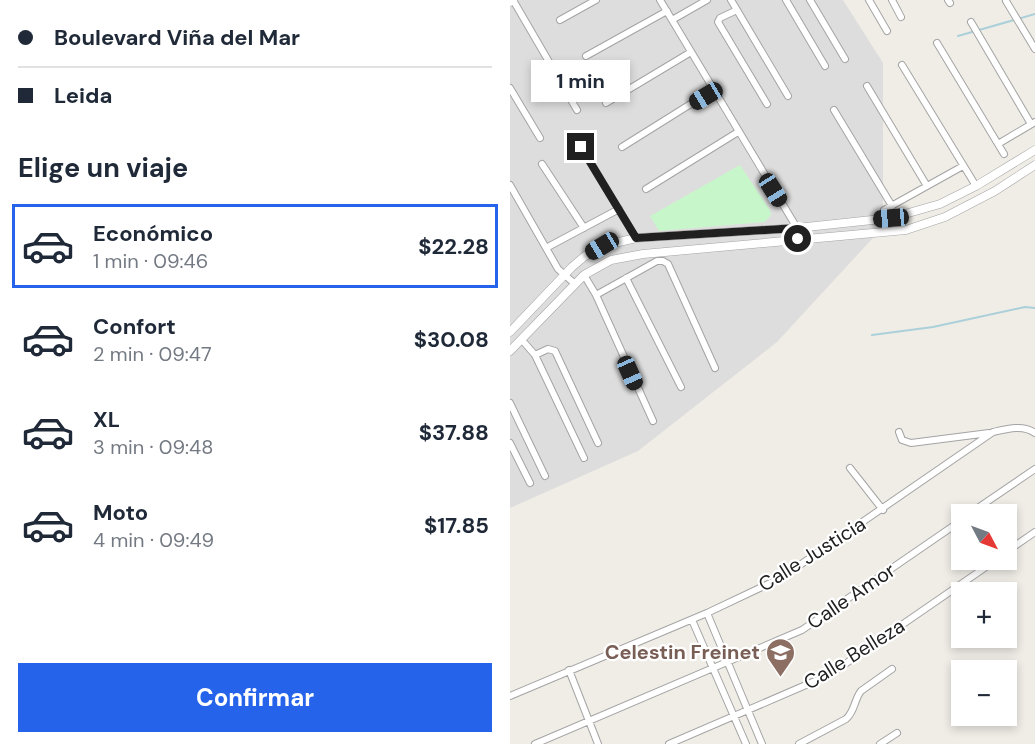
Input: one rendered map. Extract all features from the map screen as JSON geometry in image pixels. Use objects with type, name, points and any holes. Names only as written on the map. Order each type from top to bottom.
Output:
[{"type":"street","points":[[560,20],[596,0]]},
{"type":"street","points":[[660,0],[797,228],[798,239]]},
{"type":"street","points":[[672,20],[707,0]]},
{"type":"street","points":[[731,0],[788,96]]},
{"type":"street","points":[[786,0],[825,66]]},
{"type":"street","points":[[810,0],[845,59]]},
{"type":"street","points":[[869,0],[887,31]]},
{"type":"street","points":[[892,0],[901,17]]},
{"type":"street","points":[[511,1],[577,110]]},
{"type":"street","points":[[1006,2],[1035,50]]},
{"type":"street","points":[[736,10],[720,18],[718,22],[766,104]]},
{"type":"street","points":[[586,56],[666,11]]},
{"type":"street","points":[[971,22],[1033,123],[998,144]]},
{"type":"street","points":[[937,43],[1004,154]]},
{"type":"street","points":[[606,103],[683,59],[691,52]]},
{"type":"street","points":[[902,66],[976,186]]},
{"type":"street","points":[[867,86],[927,186]]},
{"type":"street","points":[[510,88],[540,138]]},
{"type":"street","points":[[622,147],[713,90]]},
{"type":"street","points":[[834,110],[892,206]]},
{"type":"street","points":[[646,189],[738,132]]},
{"type":"street","points":[[581,147],[636,238]]},
{"type":"street","points":[[510,332],[564,275],[585,256],[602,246],[636,238],[797,228],[891,218],[940,204],[976,186],[1035,150]]},
{"type":"street","points":[[542,164],[584,228]]},
{"type":"street","points":[[510,351],[574,284],[584,275],[611,260],[643,254],[906,230],[945,217],[1035,165]]},
{"type":"street","points":[[884,210],[963,166]]},
{"type":"street","points":[[510,185],[546,248],[564,275],[574,284]]},
{"type":"street","points":[[546,248],[619,209]]},
{"type":"street","points":[[596,295],[657,261],[668,264],[716,368]]},
{"type":"street","points":[[584,275],[596,295],[653,421]]},
{"type":"street","points":[[626,278],[681,387]]},
{"type":"street","points":[[522,340],[535,355],[584,458]]},
{"type":"street","points":[[535,355],[548,349],[555,351],[598,443]]},
{"type":"street","points":[[510,403],[545,476]]},
{"type":"street","name":"Calle Justicia","points":[[510,696],[692,620],[793,572],[993,432],[1012,428],[1030,429],[1035,432]]},
{"type":"street","points":[[899,432],[902,440],[911,443],[993,432]]},
{"type":"street","points":[[510,443],[530,483]]},
{"type":"street","points":[[850,468],[883,510]]},
{"type":"street","points":[[984,504],[1035,469]]},
{"type":"street","name":"Calle Amor","points":[[535,744],[802,630],[951,528]]},
{"type":"street","points":[[1017,544],[1035,532]]},
{"type":"street","name":"Calle Belleza","points":[[669,744],[830,675],[982,570]]},
{"type":"street","points":[[707,613],[762,744]]},
{"type":"street","points":[[692,620],[746,744]]},
{"type":"street","points":[[799,744],[846,719],[851,714],[861,691],[892,669]]},
{"type":"street","points":[[569,670],[598,744]]},
{"type":"street","points":[[880,744],[897,733]]},
{"type":"shaded area","points":[[510,0],[843,0],[883,63],[883,227],[777,342],[638,451],[510,508]]},
{"type":"green space","points":[[740,165],[770,210],[771,215],[765,222],[659,231],[650,216]]},
{"type":"waterway","points":[[958,36],[1035,14]]},
{"type":"waterway","points":[[872,335],[933,327],[1025,307],[1035,308]]},
{"type":"place","name":"Celestin Freinet","points":[[781,678]]},
{"type":"route","points":[[581,147],[636,238],[797,228],[798,239]]}]
